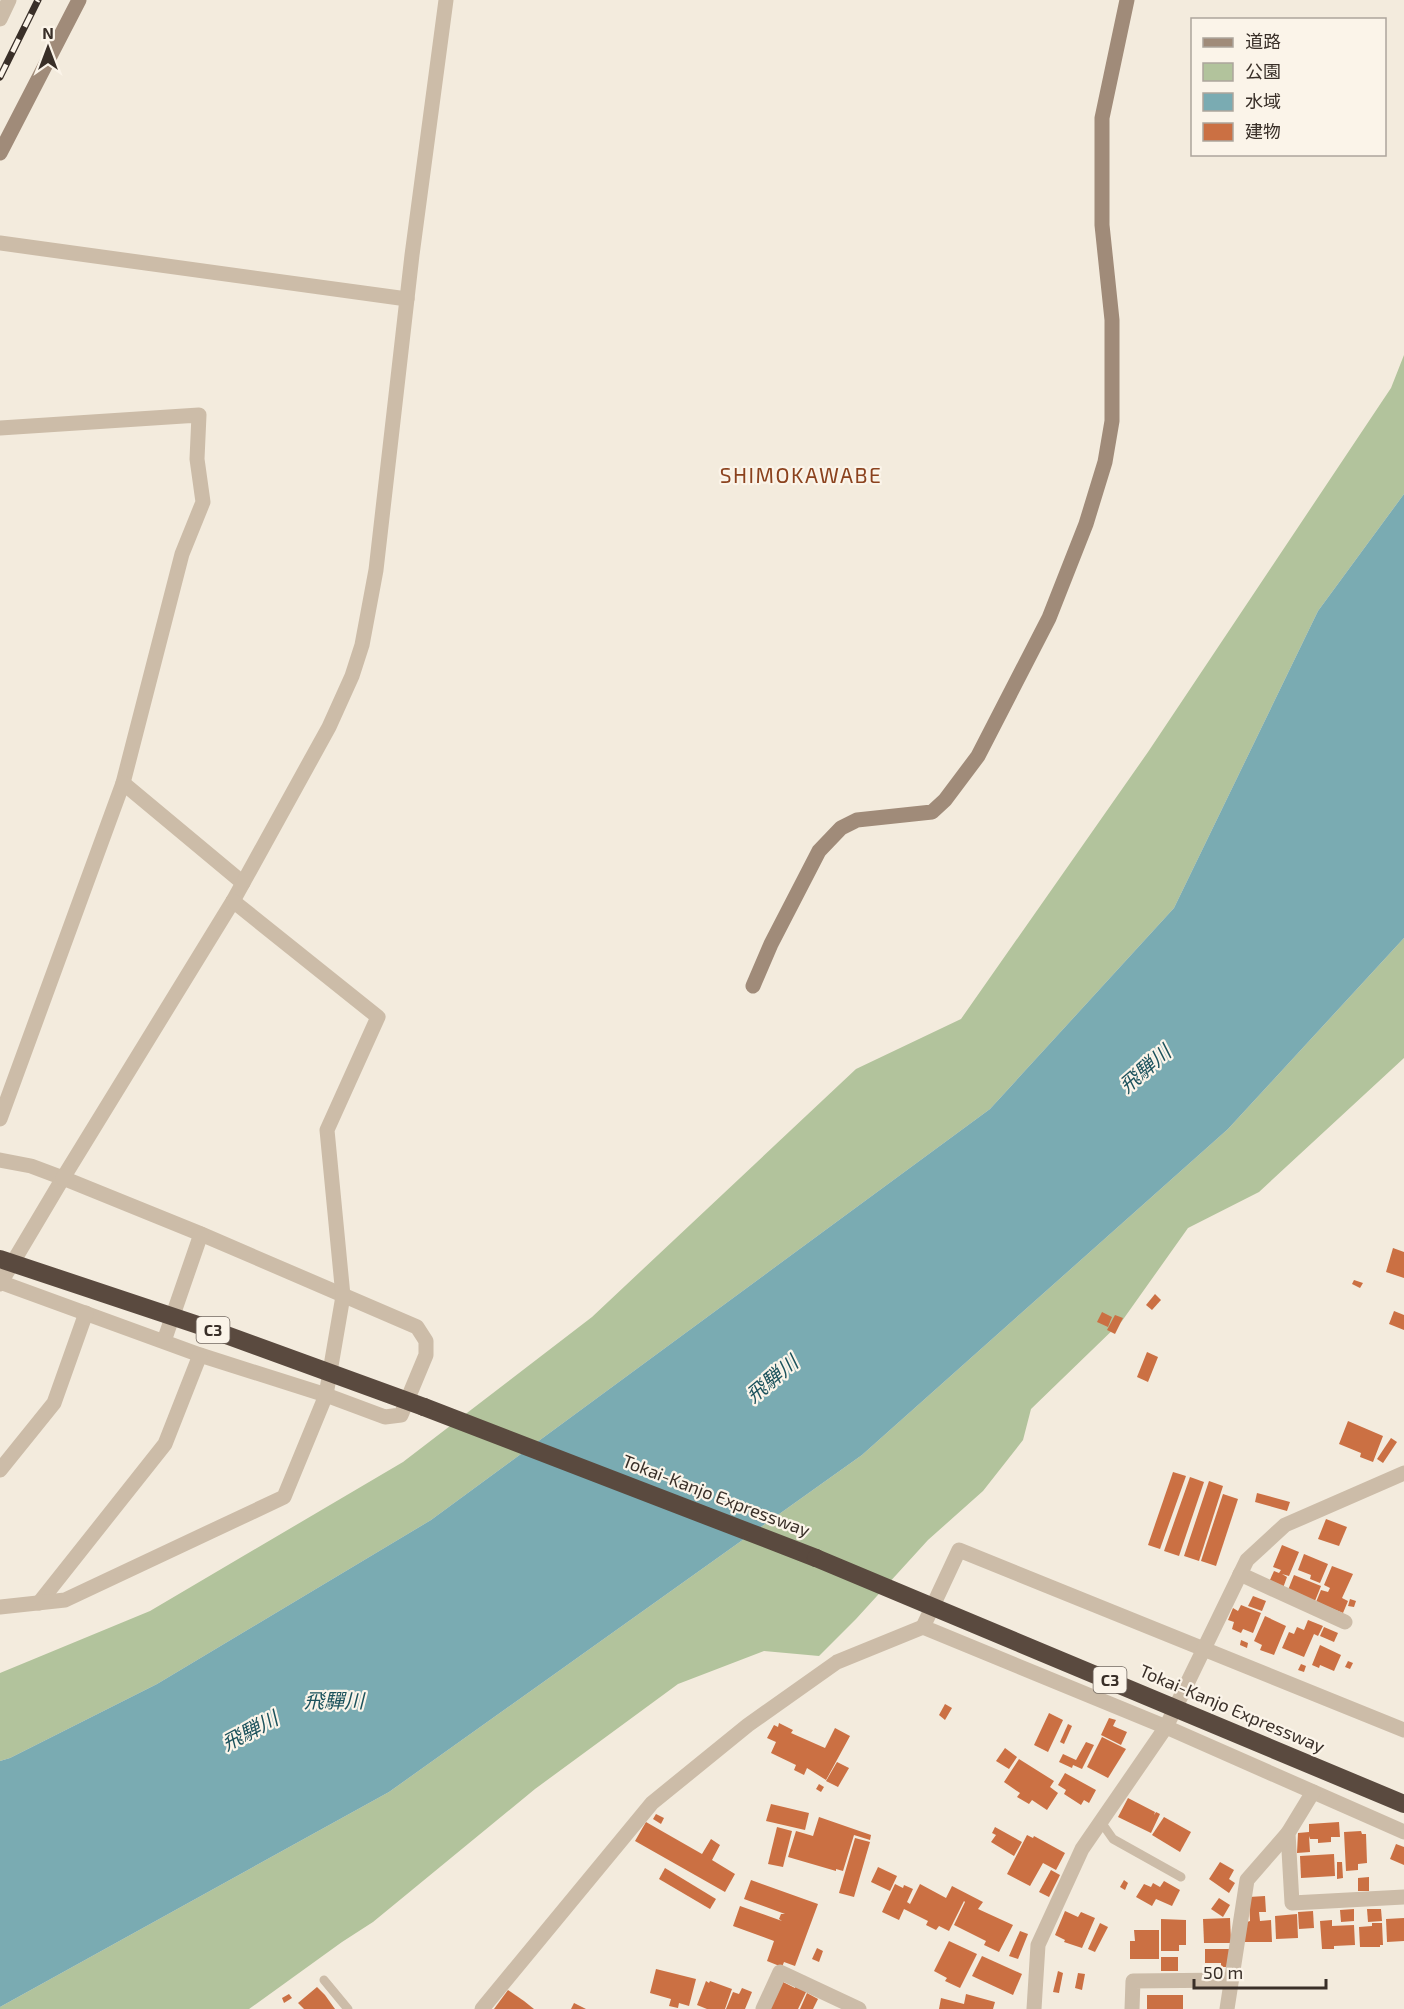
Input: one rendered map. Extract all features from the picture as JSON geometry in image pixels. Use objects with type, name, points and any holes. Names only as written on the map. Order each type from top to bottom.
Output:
[{"type":"highway","name":"Tokai-Kanjo Expressway","points":[[0,1259],[207,1328],[454,1418],[833,1564],[1404,1804]]},
{"type":"street","points":[[0,19],[9,0]]},
{"type":"street","points":[[0,153],[80,0]]},
{"type":"street","points":[[0,1160],[31,1166],[63,1178],[201,1234],[417,1327],[426,1341],[426,1354],[401,1415],[385,1417],[326,1395],[200,1355],[0,1283],[63,1178],[233,901],[329,727],[352,676],[362,645],[376,570],[407,299],[446,0]]},
{"type":"street","points":[[753,986],[771,944],[819,851],[841,828],[857,820],[932,812],[945,800],[978,756],[1049,618],[1086,524],[1105,462],[1112,421],[1112,320],[1102,225],[1102,118],[1127,0]]},
{"type":"street","points":[[0,243],[407,299]]},
{"type":"street","points":[[0,428],[199,416],[198,459],[202,502],[182,554],[123,783],[0,1119]]},
{"type":"street","points":[[123,783],[243,883]]},
{"type":"street","points":[[0,1607],[65,1600],[284,1497],[326,1395],[343,1296],[327,1130],[378,1017],[233,901]]},
{"type":"street","points":[[164,1341],[201,1234]]},
{"type":"street","points":[[0,1470],[54,1403],[86,1313]]},
{"type":"street","points":[[39,1603],[165,1444],[200,1355]]},
{"type":"street","points":[[1034,2009],[1038,1945],[1082,1850],[1166,1728],[1247,1560],[1286,1525],[1404,1473]]},
{"type":"street","points":[[482,2009],[652,1803],[748,1725],[837,1662],[923,1627],[959,1550],[1404,1730]]},
{"type":"street","points":[[1240,1574],[1345,1622]]},
{"type":"street","points":[[923,1627],[1166,1728],[1404,1832]]},
{"type":"street","points":[[1227,2009],[1247,1880],[1288,1833],[1313,1792]]},
{"type":"street","points":[[1288,1833],[1292,1903],[1404,1898]]},
{"type":"street","points":[[763,2009],[780,1972],[859,2009]]},
{"type":"street","points":[[1132,2009],[1132,1981],[1231,1980]]},
{"type":"lane","points":[[1101,1822],[1113,1839],[1181,1877]]},
{"type":"lane","points":[[324,1980],[348,2009]]},
{"type":"green space","points":[[1404,355],[1404,494],[1318,611],[1174,908],[990,1109],[431,1520],[157,1684],[0,1761],[0,1673],[150,1611],[403,1462],[592,1317],[856,1069],[961,1019],[1148,752],[1391,388]]},
{"type":"green space","points":[[1404,938],[1404,1058],[1259,1192],[1188,1228],[1122,1321],[1031,1409],[1023,1440],[983,1491],[928,1540],[819,1656],[764,1651],[678,1684],[535,1789],[373,1922],[249,2009],[0,2009],[389,1792],[862,1455],[1228,1129]]},
{"type":"water","name":"飛驒川","points":[[1404,494],[1404,938],[1228,1129],[862,1455],[389,1792],[0,2007],[0,1761],[157,1684],[431,1520],[990,1109],[1174,908],[1318,611]]},
{"type":"building","points":[[1393,1248],[1404,1252],[1404,1278],[1386,1272]]},
{"type":"building","points":[[1354,1280],[1363,1283],[1360,1288],[1352,1284]]},
{"type":"building","points":[[1155,1294],[1161,1300],[1152,1310],[1146,1305]]},
{"type":"building","points":[[1394,1311],[1404,1315],[1404,1330],[1389,1324]]},
{"type":"building","points":[[1102,1312],[1112,1317],[1108,1327],[1097,1322]]},
{"type":"building","points":[[1115,1315],[1123,1318],[1115,1334],[1107,1330]]},
{"type":"building","points":[[1147,1352],[1158,1357],[1148,1382],[1137,1377]]},
{"type":"building","points":[[1348,1421],[1383,1436],[1373,1462],[1360,1457],[1361,1453],[1339,1444]]},
{"type":"building","points":[[1391,1438],[1397,1442],[1383,1463],[1377,1459]]},
{"type":"building","points":[[1173,1472],[1186,1476],[1160,1549],[1148,1545]]},
{"type":"building","points":[[1190,1477],[1204,1482],[1179,1556],[1164,1551]]},
{"type":"building","points":[[1209,1481],[1223,1486],[1199,1561],[1184,1556]]},
{"type":"building","points":[[1257,1493],[1290,1502],[1287,1511],[1255,1502]]},
{"type":"building","points":[[1223,1494],[1238,1499],[1216,1566],[1201,1561]]},
{"type":"building","points":[[1326,1519],[1347,1527],[1339,1546],[1318,1539]]},
{"type":"building","points":[[1282,1545],[1299,1552],[1289,1576],[1282,1574],[1287,1577],[1283,1588],[1269,1582],[1274,1571],[1279,1573],[1281,1570],[1273,1567]]},
{"type":"building","points":[[1304,1554],[1328,1564],[1320,1583],[1310,1579],[1311,1575],[1298,1570]]},
{"type":"building","points":[[1332,1566],[1353,1574],[1342,1598],[1348,1601],[1343,1613],[1316,1602],[1321,1590],[1328,1592],[1330,1588],[1324,1585]]},
{"type":"building","points":[[1294,1575],[1321,1586],[1315,1601],[1288,1590]]},
{"type":"building","points":[[1253,1596],[1266,1601],[1262,1611],[1248,1606]]},
{"type":"building","points":[[1350,1599],[1356,1601],[1354,1607],[1348,1606]]},
{"type":"building","points":[[1241,1605],[1261,1613],[1253,1633],[1243,1629],[1241,1633],[1232,1629],[1234,1622],[1228,1620],[1233,1608],[1238,1611]]},
{"type":"building","points":[[1265,1616],[1286,1626],[1274,1655],[1260,1650],[1262,1645],[1254,1641]]},
{"type":"building","points":[[1308,1620],[1323,1626],[1318,1636],[1314,1634],[1304,1657],[1282,1648],[1289,1632],[1294,1634],[1297,1627],[1304,1630]]},
{"type":"building","points":[[1324,1627],[1338,1633],[1334,1642],[1320,1636]]},
{"type":"building","points":[[1241,1640],[1248,1643],[1247,1648],[1240,1645]]},
{"type":"building","points":[[1320,1645],[1341,1655],[1334,1671],[1320,1665],[1319,1668],[1312,1665]]},
{"type":"building","points":[[1348,1661],[1353,1663],[1350,1669],[1345,1667]]},
{"type":"building","points":[[1301,1664],[1306,1666],[1304,1672],[1298,1670]]},
{"type":"building","points":[[945,1704],[952,1708],[945,1720],[939,1715]]},
{"type":"building","points":[[1049,1713],[1063,1720],[1048,1752],[1034,1745]]},
{"type":"building","points":[[1109,1718],[1116,1720],[1113,1726],[1127,1732],[1121,1745],[1101,1735]]},
{"type":"building","points":[[779,1723],[793,1730],[791,1733],[825,1748],[835,1728],[850,1736],[826,1780],[807,1768],[804,1775],[794,1770],[796,1765],[771,1753],[776,1742],[767,1738],[774,1725],[778,1727]]},
{"type":"building","points":[[1068,1724],[1072,1726],[1064,1744],[1060,1742]]},
{"type":"building","points":[[1102,1737],[1126,1749],[1108,1778],[1087,1767]]},
{"type":"building","points":[[1086,1742],[1094,1745],[1082,1769],[1073,1765],[1072,1768],[1059,1762],[1063,1754],[1076,1760]]},
{"type":"building","points":[[1005,1748],[1017,1757],[1009,1769],[996,1761]]},
{"type":"building","points":[[1019,1759],[1054,1781],[1050,1787],[1058,1793],[1047,1810],[1032,1800],[1029,1804],[1017,1797],[1020,1793],[1004,1782]]},
{"type":"building","points":[[837,1762],[849,1768],[838,1787],[826,1781]]},
{"type":"building","points":[[1065,1773],[1096,1790],[1089,1803],[1084,1800],[1081,1805],[1064,1794],[1066,1790],[1058,1785]]},
{"type":"building","points":[[819,1784],[824,1787],[821,1792],[816,1789]]},
{"type":"building","points":[[1128,1798],[1155,1812],[1154,1815],[1156,1812],[1160,1814],[1151,1833],[1118,1817]]},
{"type":"building","points":[[771,1804],[809,1813],[805,1830],[766,1821]]},
{"type":"building","points":[[656,1814],[664,1818],[661,1824],[653,1819]]},
{"type":"building","points":[[819,1817],[871,1835],[870,1840],[854,1835],[843,1871],[788,1857],[796,1831],[813,1836]]},
{"type":"building","points":[[1164,1817],[1191,1832],[1180,1852],[1152,1835]]},
{"type":"building","points":[[646,1822],[702,1854],[711,1839],[720,1845],[712,1860],[735,1874],[725,1892],[635,1841]]},
{"type":"building","points":[[1339,1822],[1340,1837],[1331,1837],[1331,1842],[1318,1843],[1318,1839],[1310,1839],[1309,1836],[1310,1852],[1297,1853],[1298,1833],[1309,1832],[1309,1824]]},
{"type":"building","points":[[777,1827],[792,1831],[783,1867],[768,1864]]},
{"type":"building","points":[[995,1827],[1022,1842],[1014,1856],[991,1842],[996,1835],[992,1833]]},
{"type":"building","points":[[1361,1831],[1362,1834],[1366,1834],[1367,1863],[1358,1864],[1358,1870],[1346,1871],[1344,1832]]},
{"type":"building","points":[[1027,1835],[1033,1838],[1034,1836],[1065,1853],[1056,1870],[1043,1863],[1030,1886],[1007,1874]]},
{"type":"building","points":[[855,1838],[870,1842],[854,1897],[839,1893]]},
{"type":"building","points":[[1396,1844],[1404,1847],[1404,1865],[1390,1859]]},
{"type":"building","points":[[1334,1854],[1335,1876],[1301,1878],[1300,1856]]},
{"type":"building","points":[[1220,1862],[1234,1870],[1229,1879],[1235,1883],[1229,1893],[1209,1879]]},
{"type":"building","points":[[1337,1862],[1342,1862],[1343,1878],[1337,1879]]},
{"type":"building","points":[[878,1867],[897,1876],[890,1891],[871,1882]]},
{"type":"building","points":[[665,1868],[716,1899],[710,1909],[659,1879]]},
{"type":"building","points":[[1051,1870],[1060,1875],[1049,1897],[1039,1892]]},
{"type":"building","points":[[1369,1877],[1369,1891],[1358,1891],[1358,1878]]},
{"type":"building","points":[[751,1880],[818,1904],[795,1966],[784,1962],[782,1967],[767,1961],[774,1941],[733,1926],[740,1906],[782,1921],[779,1919],[781,1914],[785,1914],[744,1899]]},
{"type":"building","points":[[1124,1880],[1128,1883],[1125,1890],[1120,1887]]},
{"type":"building","points":[[1164,1881],[1180,1890],[1172,1906],[1156,1899],[1152,1906],[1136,1897],[1144,1884],[1151,1887],[1153,1883],[1160,1887]]},
{"type":"building","points":[[895,1884],[913,1889],[907,1902],[910,1904],[920,1884],[946,1898],[952,1886],[983,1902],[978,1909],[1013,1925],[999,1952],[984,1945],[986,1941],[954,1925],[964,1901],[949,1931],[939,1926],[936,1930],[926,1925],[928,1921],[904,1909],[899,1920],[882,1912]]},
{"type":"building","points":[[1265,1896],[1266,1912],[1259,1912],[1260,1921],[1271,1920],[1272,1942],[1245,1942],[1245,1928],[1247,1922],[1250,1921],[1249,1897]]},
{"type":"building","points":[[1219,1898],[1230,1905],[1223,1917],[1211,1909]]},
{"type":"building","points":[[1354,1909],[1354,1921],[1341,1922],[1340,1910]]},
{"type":"building","points":[[1367,1909],[1381,1909],[1382,1921],[1368,1922]]},
{"type":"building","points":[[1065,1911],[1078,1917],[1081,1912],[1095,1918],[1082,1948],[1064,1942],[1065,1940],[1055,1935]]},
{"type":"building","points":[[1313,1911],[1314,1928],[1299,1929],[1298,1912]]},
{"type":"building","points":[[1297,1914],[1298,1938],[1276,1939],[1275,1916]]},
{"type":"building","points":[[1230,1918],[1231,1943],[1204,1943],[1203,1919]]},
{"type":"building","points":[[1404,1918],[1404,1941],[1387,1942],[1386,1919]]},
{"type":"building","points":[[1161,1919],[1186,1920],[1186,1945],[1179,1945],[1179,1951],[1161,1951]]},
{"type":"building","points":[[1332,1920],[1332,1926],[1354,1925],[1355,1945],[1322,1949],[1320,1921]]},
{"type":"building","points":[[1100,1923],[1108,1927],[1095,1952],[1088,1949]]},
{"type":"building","points":[[1372,1923],[1382,1923],[1383,1945],[1360,1947],[1359,1927],[1372,1926]]},
{"type":"building","points":[[1134,1930],[1159,1930],[1159,1959],[1130,1959],[1130,1941],[1135,1941]]},
{"type":"building","points":[[1020,1931],[1028,1934],[1018,1959],[1009,1956]]},
{"type":"building","points":[[949,1941],[977,1954],[960,1988],[945,1981],[947,1978],[934,1971]]},
{"type":"building","points":[[817,1948],[823,1951],[819,1962],[812,1959]]},
{"type":"building","points":[[1205,1949],[1229,1949],[1229,1967],[1221,1967],[1221,1963],[1205,1963]]},
{"type":"building","points":[[982,1956],[1022,1974],[1013,1995],[972,1976]]},
{"type":"building","points":[[1161,1957],[1178,1957],[1178,1971],[1161,1971]]},
{"type":"building","points":[[656,1969],[696,1979],[689,2006],[679,2003],[678,2008],[669,2006],[671,1999],[650,1993]]},
{"type":"building","points":[[1058,1971],[1063,1973],[1059,1993],[1053,1992]]},
{"type":"building","points":[[1078,1973],[1085,1974],[1082,1990],[1075,1988]]},
{"type":"building","points":[[706,1981],[732,1989],[725,2009],[707,2009],[697,2005]]},
{"type":"building","points":[[783,1982],[795,1988],[796,1985],[807,1990],[798,2009],[770,2009]]},
{"type":"building","points":[[317,1987],[335,2009],[304,2009],[298,2003]]},
{"type":"building","points":[[742,1988],[752,1992],[745,2009],[726,2009],[733,1992],[739,1994]]},
{"type":"building","points":[[508,1990],[524,2001],[534,2009],[494,2009]]},
{"type":"building","points":[[807,1993],[818,1999],[813,2009],[800,2009]]},
{"type":"building","points":[[289,1994],[292,1998],[284,2003],[282,1998]]},
{"type":"building","points":[[966,1994],[995,2002],[993,2009],[939,2009],[941,1998],[964,2004]]},
{"type":"building","points":[[1147,1995],[1183,1995],[1183,2009],[1147,2009]]},
{"type":"building","points":[[574,2003],[586,2009],[571,2009]]},
{"type":"railway","points":[[0,77],[38,0]]},
{"type":"district","name":"SHIMOKAWABE","points":[[801,476]]},
{"type":"water label","name":"飛騨川","points":[[1145,1069]]},
{"type":"water label","name":"飛騨川","points":[[772,1379]]},
{"type":"water label","name":"飛騨川","points":[[250,1731]]}]
